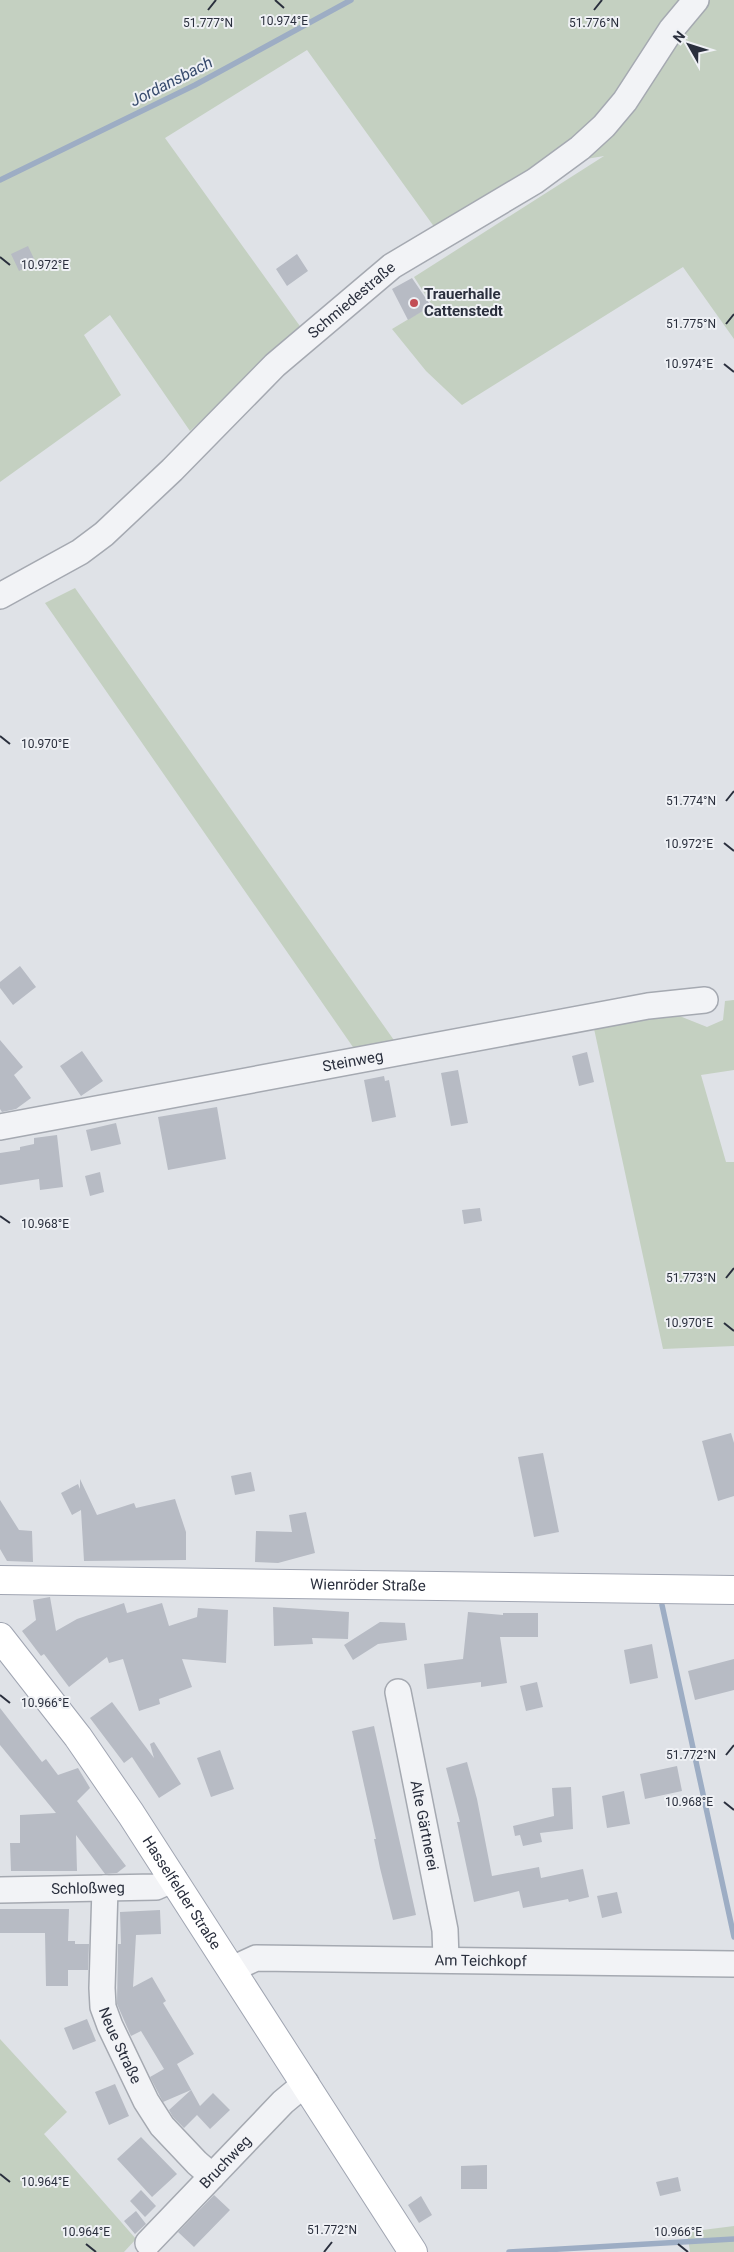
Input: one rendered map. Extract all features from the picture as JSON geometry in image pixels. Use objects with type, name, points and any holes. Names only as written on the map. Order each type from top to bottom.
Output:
[{"type":"main road","name":"Wienröder Straße","points":[[0,1580],[734,1590]]},
{"type":"main road","name":"Hasselfelder Straße","points":[[0,1637],[78,1737],[174,1879],[413,2252]]},
{"type":"street","name":"Schmiedestraße","points":[[0,596],[80,552],[104,534],[172,470],[275,366],[392,266],[535,181],[580,148],[604,126],[625,102],[672,30],[696,0]]},
{"type":"street","name":"Steinweg","points":[[0,1127],[648,1006],[705,1000]]},
{"type":"street","name":"Alte Gärtnerei","points":[[398,1692],[445,1930],[446,1959]]},
{"type":"street","name":"Schloßweg","points":[[0,1890],[156,1887],[174,1879]]},
{"type":"street","name":"Neue Straße","points":[[105,1888],[102,1988],[103,2007],[110,2026],[146,2101],[162,2126],[197,2164],[212,2176]]},
{"type":"street","name":"Am Teichkopf","points":[[232,1969],[256,1958],[733,1964]]},
{"type":"street","name":"Bruchweg","points":[[148,2243],[283,2102],[306,2083]]},
{"type":"green space","points":[[0,0],[734,0],[734,339],[683,267],[462,405],[426,371],[392,329],[432,305],[414,277],[604,156],[538,167],[435,228],[307,50],[165,138],[302,329],[190,431],[110,315],[84,335],[121,395],[0,482]]},
{"type":"green space","points":[[75,588],[396,1043],[355,1050],[45,603]]},
{"type":"green space","points":[[734,1000],[734,1070],[701,1075],[726,1162],[734,1162],[734,1346],[663,1349],[593,1024],[662,1009],[707,1027],[723,1020],[725,1001]]},
{"type":"green space","points":[[0,2039],[67,2112],[44,2134],[136,2239],[124,2252],[0,2252]]},
{"type":"green space","points":[[734,2226],[734,2252],[690,2252],[687,2232]]},
{"type":"building","points":[[28,246],[36,263],[19,271],[11,254]]},
{"type":"building","points":[[297,254],[308,271],[287,286],[276,269]]},
{"type":"building","name":"Trauerhalle Cattenstedt","points":[[412,278],[431,306],[408,320],[392,289]]},
{"type":"building","points":[[20,966],[36,987],[13,1005],[0,988],[0,982]]},
{"type":"building","points":[[0,1040],[23,1067],[14,1075],[31,1098],[16,1109],[2,1112],[0,1109]]},
{"type":"building","points":[[82,1051],[103,1081],[81,1096],[60,1066]]},
{"type":"building","points":[[587,1052],[594,1082],[579,1086],[572,1056]]},
{"type":"building","points":[[458,1070],[468,1123],[451,1126],[441,1073]]},
{"type":"building","points":[[384,1076],[385,1081],[389,1080],[396,1117],[372,1122],[364,1080]]},
{"type":"building","points":[[217,1107],[226,1159],[168,1170],[158,1117]]},
{"type":"building","points":[[116,1123],[121,1144],[91,1151],[86,1130]]},
{"type":"building","points":[[57,1135],[63,1187],[40,1190],[39,1179],[0,1185],[0,1153],[20,1150],[20,1147],[34,1144],[34,1138]]},
{"type":"building","points":[[100,1172],[104,1192],[90,1196],[85,1176]]},
{"type":"building","points":[[480,1208],[482,1221],[464,1224],[462,1210]]},
{"type":"building","points":[[731,1433],[734,1443],[734,1496],[718,1501],[702,1441]]},
{"type":"building","points":[[543,1453],[559,1532],[534,1537],[518,1457]]},
{"type":"building","points":[[251,1472],[255,1491],[235,1495],[231,1476]]},
{"type":"building","points":[[80,1479],[97,1515],[134,1503],[136,1508],[175,1499],[186,1532],[186,1560],[84,1561],[81,1510],[72,1515],[61,1493],[78,1484],[80,1489]]},
{"type":"building","points":[[0,1500],[19,1530],[32,1531],[33,1562],[7,1561],[0,1549]]},
{"type":"building","points":[[306,1512],[315,1553],[278,1563],[255,1562],[256,1531],[292,1532],[289,1515]]},
{"type":"building","points":[[50,1597],[56,1631],[77,1619],[124,1603],[127,1613],[162,1603],[169,1626],[197,1617],[198,1608],[228,1610],[226,1663],[182,1659],[192,1687],[159,1699],[160,1704],[139,1711],[123,1659],[109,1663],[107,1657],[69,1687],[44,1654],[41,1656],[22,1631],[36,1620],[33,1600]]},
{"type":"building","points":[[273,1607],[349,1612],[348,1639],[312,1638],[313,1644],[274,1646]]},
{"type":"building","points":[[468,1612],[503,1615],[503,1613],[538,1613],[538,1637],[500,1637],[507,1683],[481,1687],[481,1682],[427,1689],[424,1664],[463,1659]]},
{"type":"building","points":[[380,1622],[405,1623],[407,1640],[378,1644],[353,1660],[344,1645]]},
{"type":"building","points":[[652,1644],[658,1678],[630,1684],[624,1650]]},
{"type":"building","points":[[734,1659],[734,1690],[695,1700],[688,1671]]},
{"type":"building","points":[[537,1682],[543,1707],[526,1711],[520,1686]]},
{"type":"building","points":[[112,1702],[154,1758],[150,1744],[154,1742],[181,1784],[159,1798],[132,1757],[124,1763],[90,1718]]},
{"type":"building","points":[[0,1708],[42,1762],[46,1759],[58,1775],[78,1768],[90,1788],[77,1801],[126,1866],[117,1873],[105,1874],[76,1835],[77,1871],[11,1871],[10,1843],[20,1843],[20,1815],[56,1813],[0,1745]]},
{"type":"building","points":[[374,1726],[416,1915],[393,1920],[380,1868],[374,1839],[376,1839],[352,1731]]},
{"type":"building","points":[[220,1750],[234,1789],[211,1797],[197,1758]]},
{"type":"building","points":[[467,1762],[477,1799],[492,1876],[539,1867],[541,1878],[583,1869],[589,1897],[569,1902],[568,1899],[523,1908],[519,1891],[474,1902],[457,1822],[460,1822],[446,1768]]},
{"type":"building","points":[[677,1766],[682,1791],[645,1799],[640,1774]]},
{"type":"building","points":[[571,1787],[573,1829],[540,1833],[542,1842],[523,1846],[520,1835],[515,1836],[513,1826],[554,1816],[552,1788]]},
{"type":"building","points":[[624,1791],[630,1824],[607,1828],[602,1796]]},
{"type":"building","points":[[617,1892],[622,1913],[602,1918],[597,1896]]},
{"type":"building","points":[[0,1909],[69,1909],[68,1941],[75,1941],[75,1944],[89,1944],[88,1970],[68,1970],[68,1986],[46,1986],[45,1933],[0,1933]]},
{"type":"building","points":[[160,1910],[161,1934],[136,1935],[133,1987],[152,1977],[166,2001],[163,2003],[194,2054],[177,2064],[200,2106],[213,2093],[230,2110],[210,2129],[197,2115],[184,2128],[173,2117],[169,2110],[191,2090],[163,2102],[150,2077],[164,2069],[141,2031],[131,2036],[117,2004],[118,1944],[121,1944],[120,1912]]},
{"type":"building","points":[[87,2019],[96,2041],[73,2050],[64,2028]]},
{"type":"building","points":[[115,2084],[129,2116],[109,2125],[95,2092]]},
{"type":"building","points":[[141,2137],[177,2174],[152,2197],[117,2159]]},
{"type":"building","points":[[487,2165],[487,2189],[461,2189],[461,2166]]},
{"type":"building","points":[[678,2177],[681,2191],[660,2196],[656,2182]]},
{"type":"building","points":[[141,2190],[156,2206],[145,2217],[130,2201]]},
{"type":"building","points":[[214,2195],[230,2210],[194,2247],[178,2232]]},
{"type":"building","points":[[421,2196],[432,2215],[419,2223],[408,2205]]},
{"type":"building","points":[[136,2211],[146,2224],[135,2234],[124,2221]]},
{"type":"waterway","name":"Jordansbach","points":[[0,180],[195,85],[351,0]]},
{"type":"waterway","points":[[662,1605],[734,1937]]},
{"type":"waterway","points":[[509,2252],[734,2239]]},
{"type":"place","name":"Trauerhalle Cattenstedt","points":[[414,303]]}]
